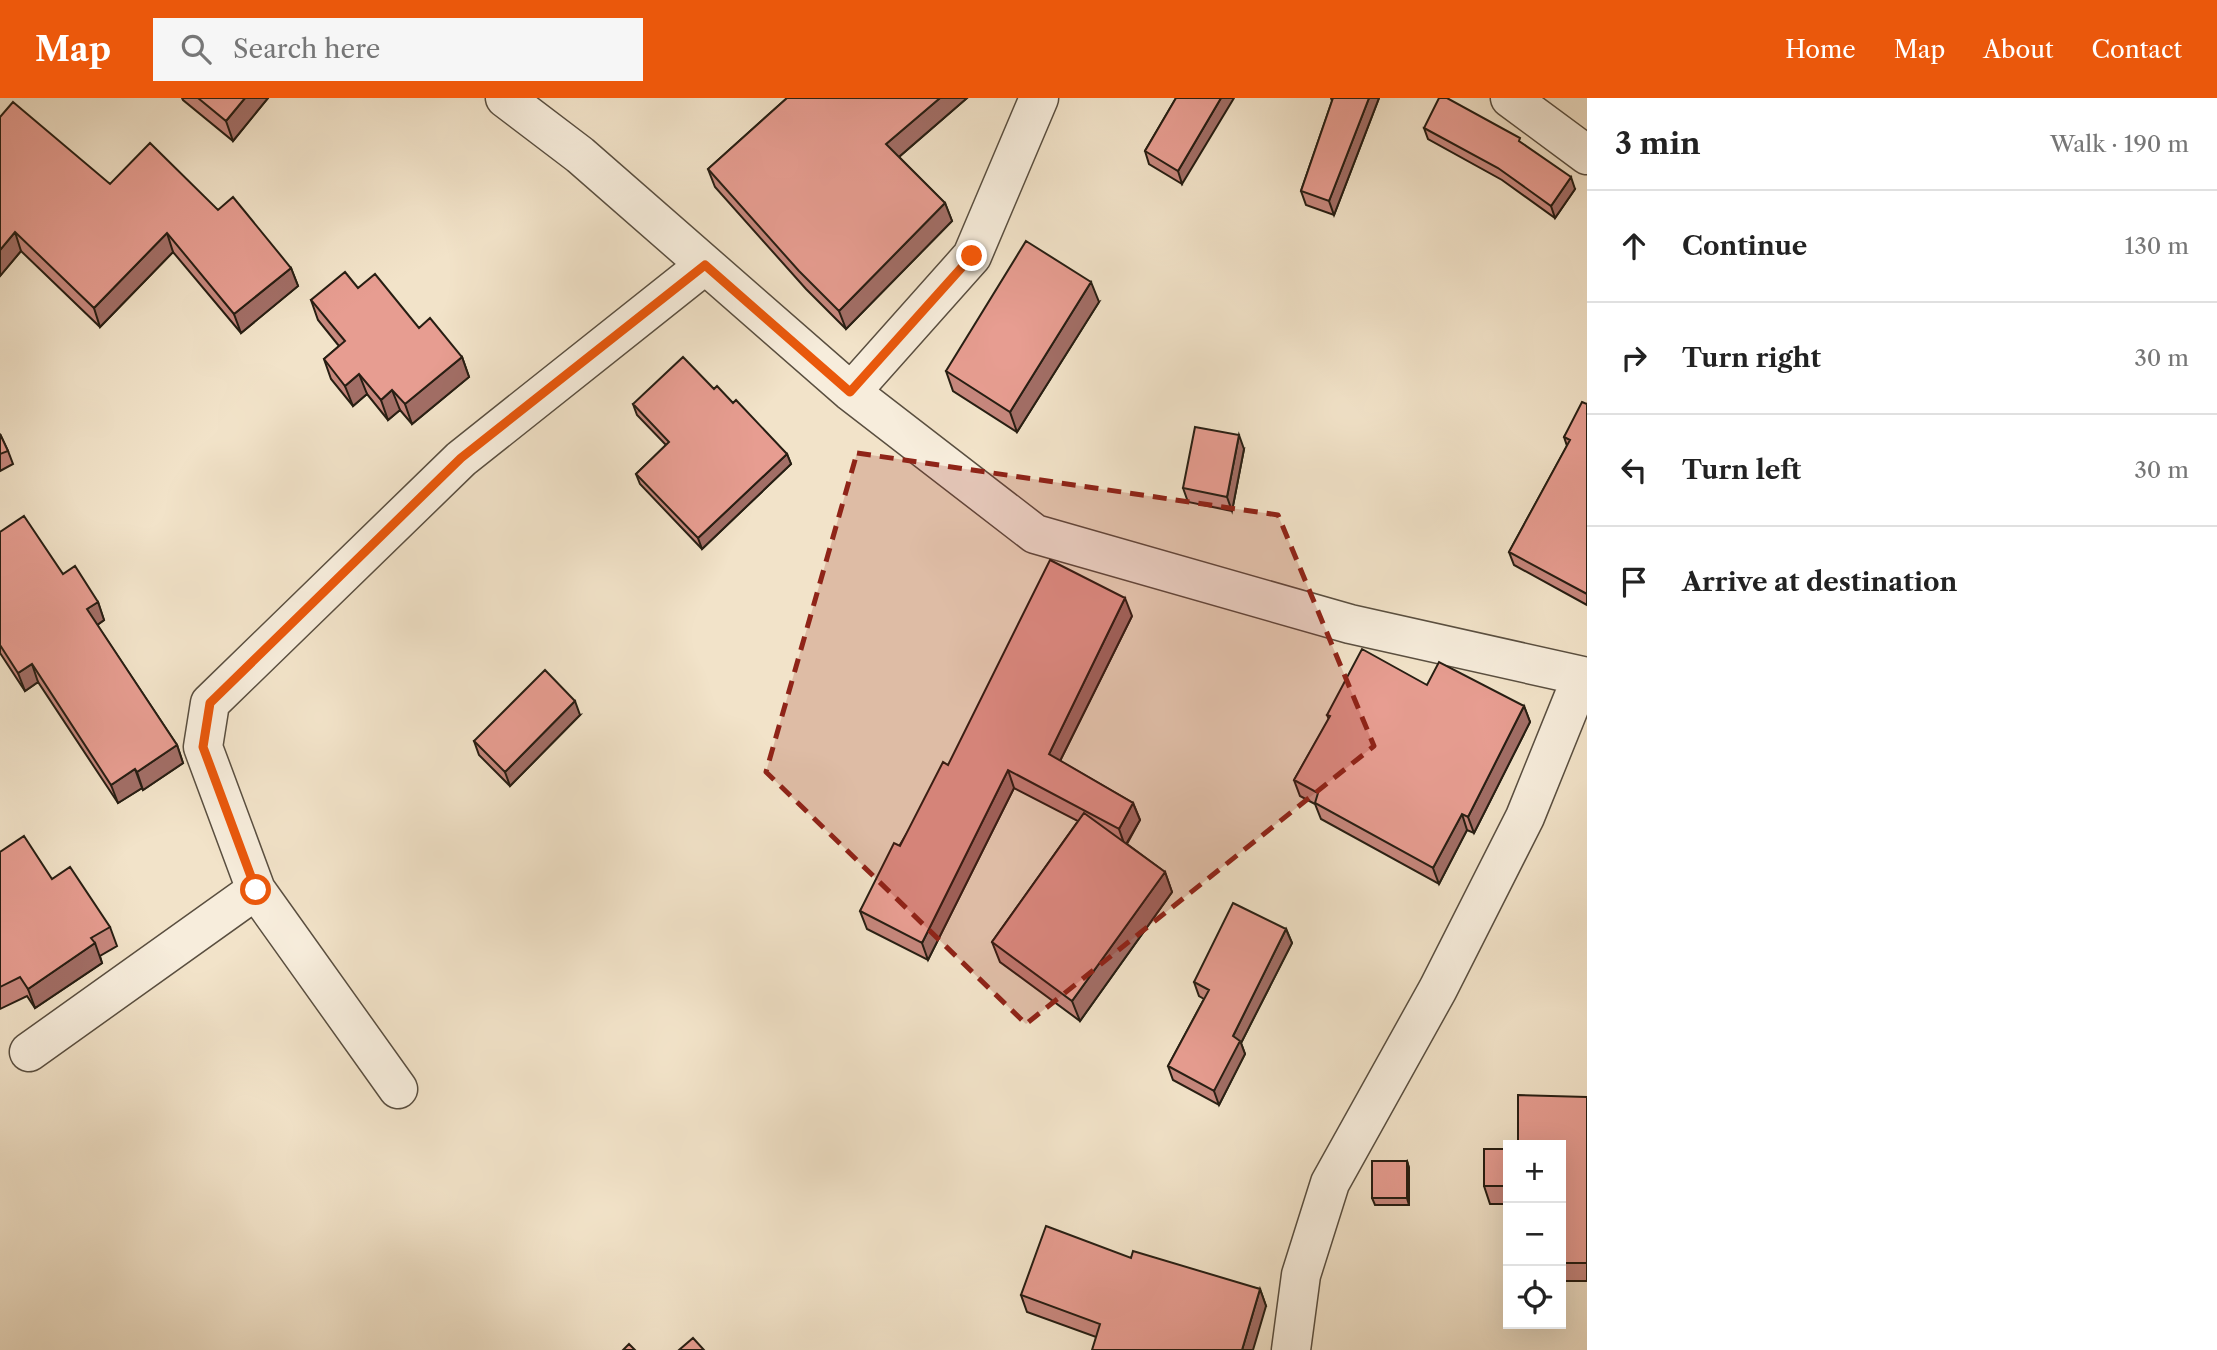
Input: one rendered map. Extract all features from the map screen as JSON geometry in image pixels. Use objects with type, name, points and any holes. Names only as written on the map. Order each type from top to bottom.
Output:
[{"type":"street","points":[[505,98],[580,155],[850,392],[1035,534],[1350,624],[1585,676],[1525,817],[1438,989],[1330,1183],[1301,1275],[1291,1350]]},
{"type":"street","points":[[850,392],[972,256],[1038,98]]},
{"type":"street","points":[[1522,102],[1587,155]]},
{"type":"street","points":[[398,1089],[256,890],[203,747],[210,703],[461,458],[705,265]]},
{"type":"street","points":[[29,1052],[256,890]]},
{"type":"highlighted area","points":[[857,453],[1278,515],[1374,746],[1026,1024],[766,772]]},
{"type":"building","points":[[198,98],[245,98],[226,121]]},
{"type":"building","points":[[787,98],[940,98],[886,144],[945,203],[839,311],[799,271],[708,169]]},
{"type":"building","points":[[1176,98],[1221,98],[1178,171],[1145,151]]},
{"type":"building","points":[[1333,98],[1369,98],[1329,201],[1301,191]]},
{"type":"building","points":[[1439,98],[1447,98],[1520,138],[1519,141],[1571,177],[1551,206],[1498,168],[1424,128]]},
{"type":"building","points":[[13,102],[110,184],[150,143],[218,210],[233,197],[291,268],[234,314],[167,233],[94,308],[15,232],[0,250],[0,117]]},
{"type":"building","points":[[1026,241],[1091,282],[1010,412],[946,371]]},
{"type":"building","points":[[345,272],[358,288],[375,274],[419,328],[430,318],[462,357],[405,404],[392,390],[381,400],[359,374],[345,386],[324,359],[345,341],[311,300]]},
{"type":"building","points":[[683,357],[714,389],[717,386],[733,403],[736,400],[787,454],[698,538],[636,474],[669,442],[633,404]]},
{"type":"building","points":[[1582,402],[1587,404],[1587,594],[1509,552],[1570,440],[1564,437]]},
{"type":"building","points":[[1195,427],[1239,435],[1227,497],[1183,488]]},
{"type":"building","points":[[0,434],[8,451],[0,454]]},
{"type":"building","points":[[24,516],[63,574],[75,566],[98,602],[87,609],[177,745],[137,772],[135,769],[111,785],[32,664],[18,673],[0,645],[0,532]]},
{"type":"building","points":[[1050,560],[1125,598],[1049,754],[1133,803],[1119,829],[1008,770],[922,943],[860,911],[894,843],[900,846],[943,762],[948,765]]},
{"type":"building","points":[[1362,649],[1427,685],[1439,662],[1524,706],[1468,817],[1462,814],[1433,868],[1315,803],[1318,793],[1294,780],[1330,716],[1327,715]]},
{"type":"building","points":[[545,670],[575,701],[505,772],[474,741]]},
{"type":"building","points":[[1084,813],[1165,872],[1072,1001],[992,942]]},
{"type":"building","points":[[24,836],[52,879],[70,867],[110,927],[91,938],[95,943],[28,989],[20,977],[0,987],[0,852]]},
{"type":"building","points":[[1233,903],[1286,929],[1233,1036],[1240,1041],[1214,1091],[1168,1066],[1209,990],[1194,982]]},
{"type":"building","points":[[1518,1095],[1587,1097],[1587,1263],[1566,1263],[1566,1140],[1518,1140]]},
{"type":"building","points":[[1484,1149],[1503,1149],[1503,1186],[1484,1186]]},
{"type":"building","points":[[1372,1161],[1407,1161],[1407,1198],[1372,1198]]},
{"type":"building","points":[[1046,1226],[1131,1258],[1133,1251],[1260,1289],[1242,1350],[1092,1350],[1100,1324],[1021,1295]]},
{"type":"building","points":[[693,1338],[704,1350],[679,1350]]},
{"type":"building","points":[[629,1344],[635,1350],[623,1350]]},
{"type":"route","points":[[256,890],[203,747],[210,703],[461,458],[705,265],[850,392],[972,256]]}]
